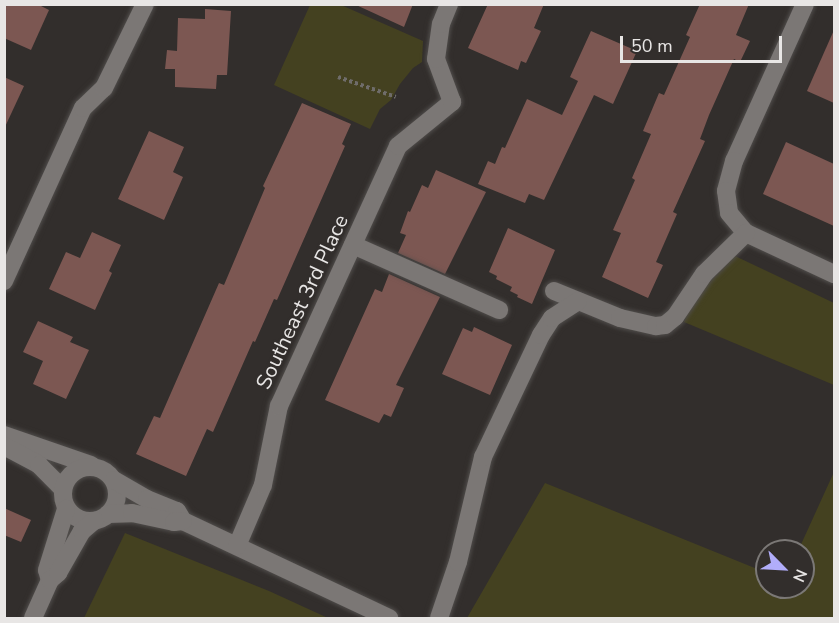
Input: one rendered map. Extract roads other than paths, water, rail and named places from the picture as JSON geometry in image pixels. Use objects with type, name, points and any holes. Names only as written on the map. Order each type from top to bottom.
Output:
[{"type":"street","points":[[4,281],[83,108],[104,88],[145,4]]},
{"type":"street","name":"Southeast 3rd Place","points":[[237,546],[264,485],[279,406],[398,146],[452,102],[436,59],[441,24],[449,4]]},
{"type":"street","points":[[805,4],[734,161],[726,190],[729,213],[746,233],[834,274]]},
{"type":"street","points":[[554,291],[631,321],[656,326],[665,325],[675,316],[704,274],[746,233]]},
{"type":"street","points":[[353,245],[499,310]]},
{"type":"street","points":[[439,618],[458,562],[483,457],[541,336],[552,318],[578,301]]},
{"type":"street","points":[[4,435],[107,472],[114,480],[148,499],[177,511],[183,521]]},
{"type":"street","points":[[4,446],[39,465],[63,489],[66,509],[47,570],[50,580]]},
{"type":"street","points":[[63,489],[75,471],[91,465]]},
{"type":"street","points":[[33,618],[50,580],[58,573],[82,531],[101,517],[116,501],[117,490],[114,480]]},
{"type":"street","points":[[66,509],[74,517],[101,517],[132,513],[174,522],[183,521],[389,618]]}]
